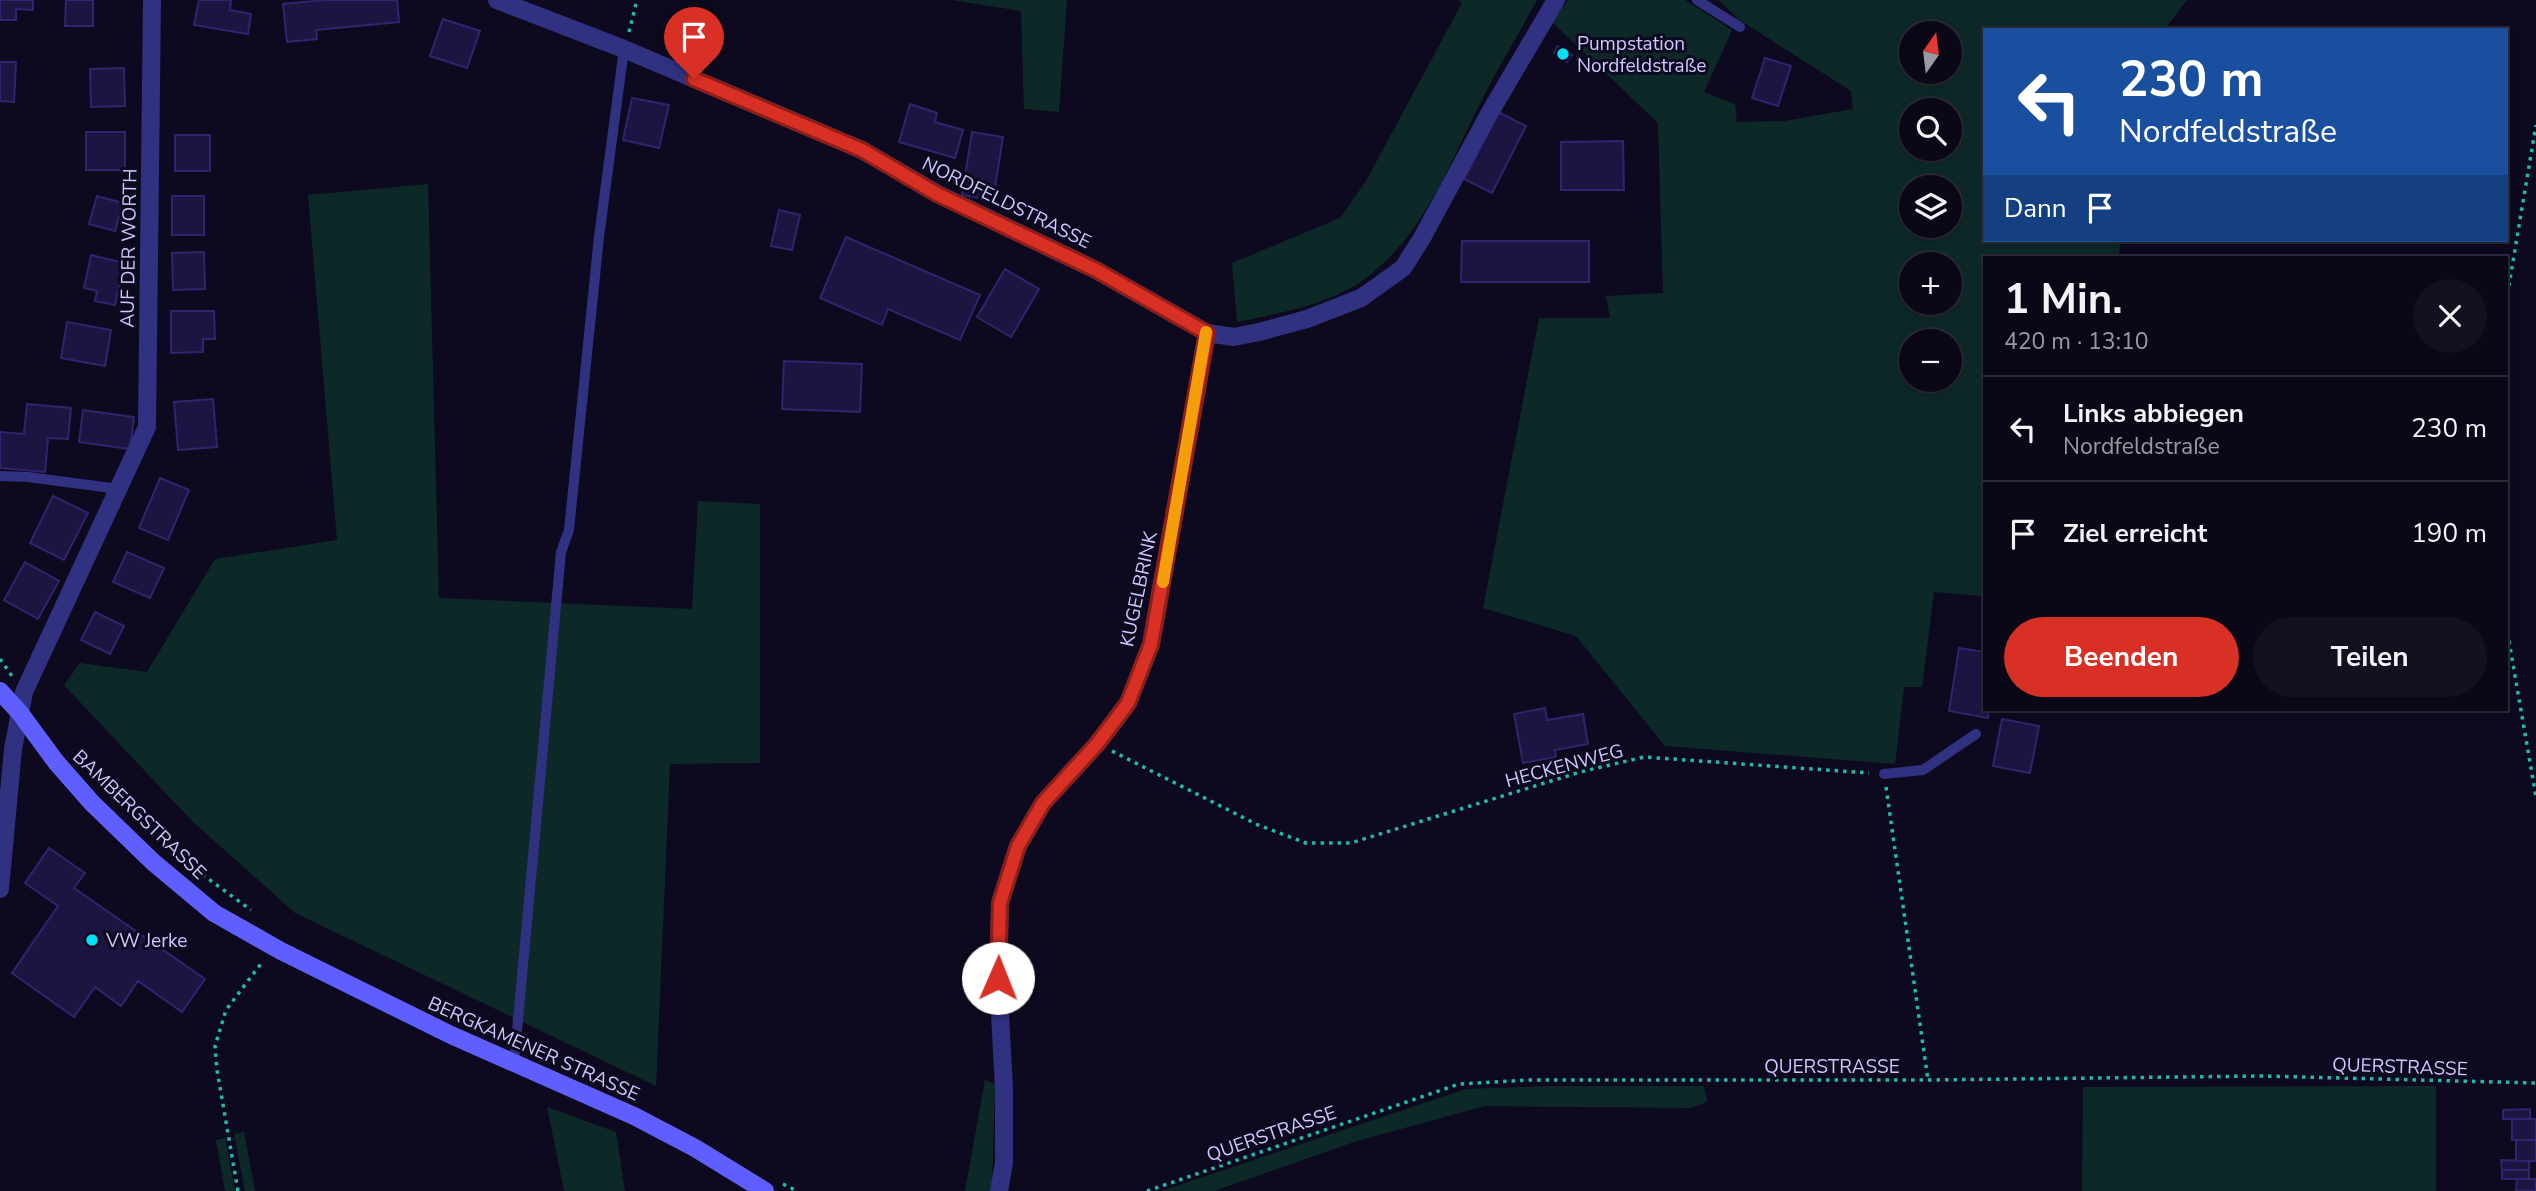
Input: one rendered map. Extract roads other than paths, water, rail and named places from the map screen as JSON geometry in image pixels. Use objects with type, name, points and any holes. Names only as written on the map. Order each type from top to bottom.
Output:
[{"type":"street","name":"AUF DER WORTH","points":[[20,713],[24,692],[147,427],[152,0]]},
{"type":"street","name":"NORDFELDSTRASSE","points":[[497,0],[624,49],[862,150],[937,194],[1096,270],[1207,333],[1234,337],[1307,319],[1361,298],[1403,268],[1556,0]]},
{"type":"street","name":"KUGELBRINK","points":[[999,1191],[1004,1163],[998,978],[1000,903],[1018,846],[1043,803],[1097,744],[1128,703],[1151,644],[1207,333]]},
{"type":"street","name":"BAMBERGSTRASSE","points":[[0,691],[65,772],[153,862],[214,913],[281,951]]},
{"type":"street","points":[[0,889],[13,748],[20,713]]},
{"type":"street","name":"BERGKAMENER STRASSE","points":[[281,951],[439,1029],[634,1116],[769,1185]]},
{"type":"lane","points":[[1697,0],[1740,27]]},
{"type":"lane","points":[[514,1063],[561,552],[569,530],[599,237],[624,49]]},
{"type":"lane","points":[[0,476],[119,489]]},
{"type":"lane","points":[[1884,774],[1923,770],[1976,734]]},
{"type":"place","name":"Pumpstation Nordfeldstraße","points":[[1563,54]]},
{"type":"place","name":"VW Jerke","points":[[92,940]]}]
